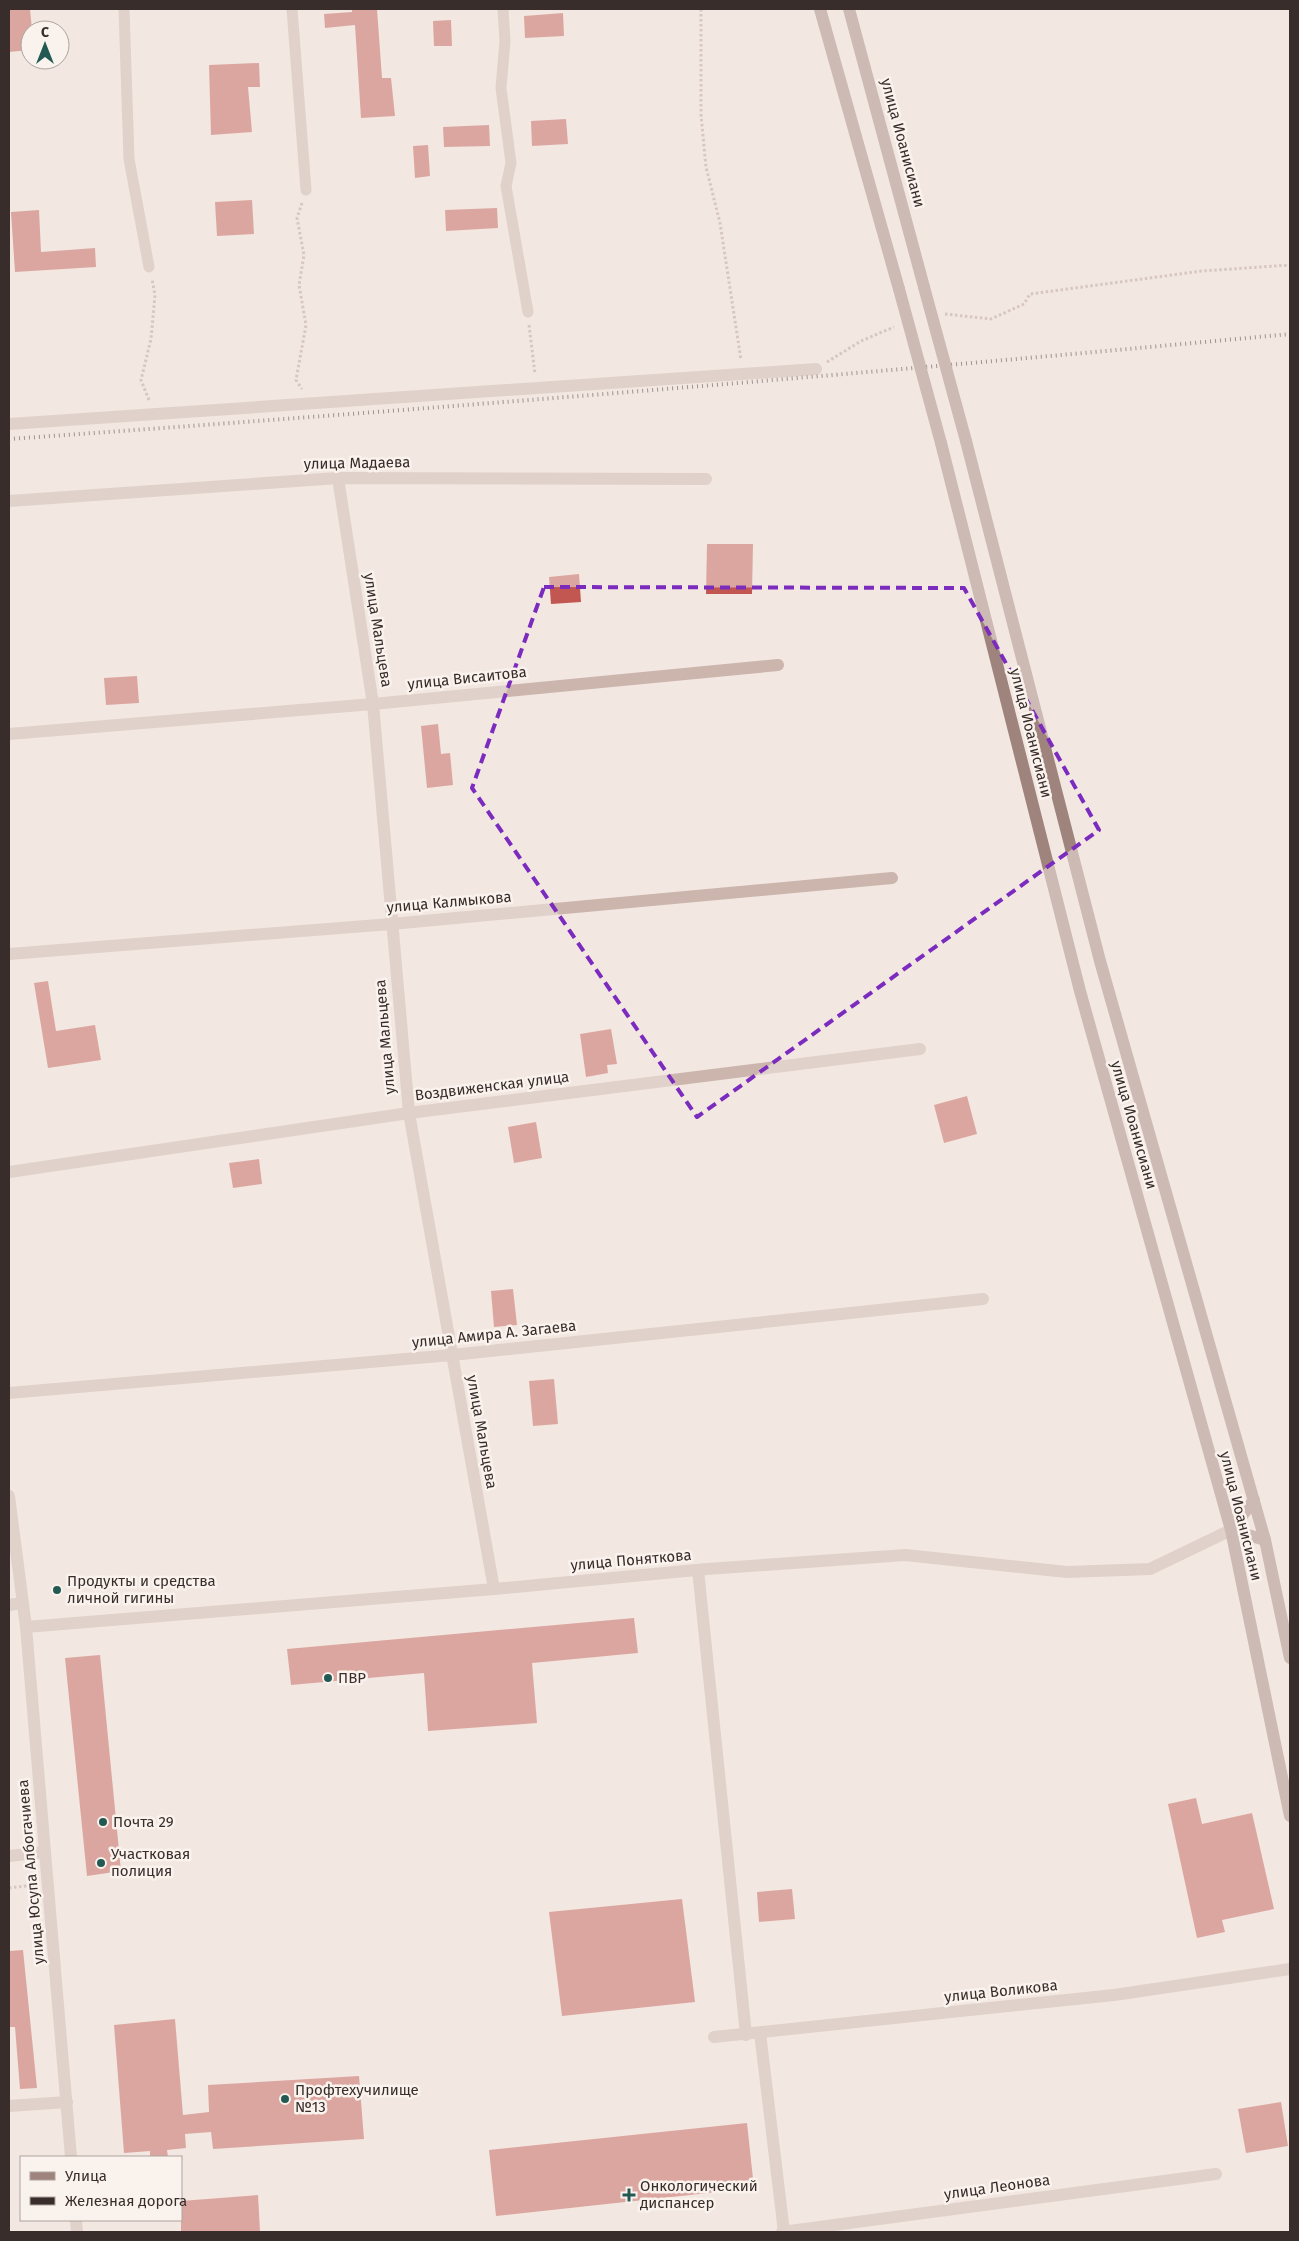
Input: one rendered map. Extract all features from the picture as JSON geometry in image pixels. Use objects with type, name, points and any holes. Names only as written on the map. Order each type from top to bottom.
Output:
[{"type":"main road","name":"улица Иоанисиани","points":[[820,9],[899,289],[940,443],[1080,991],[1230,1530],[1287,1781],[1290,1816]]},
{"type":"main road","name":"улица Иоанисиани","points":[[849,9],[966,441],[1100,961],[1266,1540],[1290,1658]]},
{"type":"main road","points":[[1254,1500],[1230,1530],[1266,1540]]},
{"type":"street","points":[[9,424],[816,369]]},
{"type":"street","name":"улица Мадаева","points":[[9,501],[338,478],[706,479]]},
{"type":"street","name":"улица Мальцева","points":[[338,478],[373,704],[409,1113],[494,1589]]},
{"type":"street","name":"улица Висаитова","points":[[9,734],[373,704],[778,664]]},
{"type":"street","name":"улица Калмыкова","points":[[9,954],[391,924],[892,878]]},
{"type":"street","name":"Воздвиженская улица","points":[[9,1172],[409,1113],[920,1050]]},
{"type":"street","name":"улица Амира А. Загаева","points":[[9,1393],[452,1355],[983,1298]]},
{"type":"street","name":"улица Юсупа Албогачиева","points":[[9,1496],[26,1626],[72,2156]]},
{"type":"street","name":"улица Поняткова","points":[[26,1626],[494,1589],[698,1570],[905,1556],[1067,1572],[1150,1569],[1230,1530]]},
{"type":"street","points":[[698,1570],[746,2035]]},
{"type":"street","points":[[9,1605],[22,1603]]},
{"type":"street","points":[[9,1856],[45,1852]]},
{"type":"street","name":"улица Воликова","points":[[714,2037],[1114,1995],[1290,1969]]},
{"type":"street","points":[[760,2033],[783,2232]]},
{"type":"street","points":[[9,2106],[67,2102]]},
{"type":"street","name":"улица Леонова","points":[[783,2232],[1216,2174]]},
{"type":"lane","points":[[124,9],[129,160],[149,267]]},
{"type":"lane","points":[[292,9],[306,190]]},
{"type":"lane","points":[[502,9],[505,41],[501,88],[511,163],[506,186],[528,312]]},
{"type":"path","points":[[701,9],[701,115],[706,167],[720,223],[744,374]]},
{"type":"path","points":[[306,190],[297,218],[304,255],[299,285],[306,325],[296,380],[313,404]]},
{"type":"path","points":[[939,313],[991,319],[1024,304],[1030,294],[1202,271],[1290,265]]},
{"type":"path","points":[[149,267],[155,295],[151,339],[142,380],[154,414]]},
{"type":"path","points":[[528,312],[537,388]]},
{"type":"path","points":[[816,369],[861,341],[896,326]]},
{"type":"path","points":[[9,1888],[48,1884]]},
{"type":"highlighted area","points":[[544,587],[964,588],[1099,830],[697,1117],[472,788]]},
{"type":"building","points":[[9,9],[30,9],[31,20],[20,20],[20,51],[9,52]]},
{"type":"building","points":[[352,9],[377,9],[382,78],[391,78],[395,116],[361,118],[355,25],[325,28],[324,14],[352,12]]},
{"type":"building","points":[[563,13],[564,36],[525,38],[524,16]]},
{"type":"building","points":[[451,20],[452,46],[434,46],[433,21]]},
{"type":"building","points":[[259,63],[260,87],[248,87],[252,132],[211,135],[209,65]]},
{"type":"building","points":[[566,119],[568,144],[532,146],[531,121]]},
{"type":"building","points":[[489,125],[490,146],[444,147],[443,127]]},
{"type":"building","points":[[428,145],[430,176],[415,178],[413,146]]},
{"type":"building","points":[[252,200],[254,234],[217,236],[215,202]]},
{"type":"building","points":[[497,208],[498,228],[446,231],[445,210]]},
{"type":"building","points":[[39,210],[41,252],[95,248],[96,267],[15,272],[11,212]]},
{"type":"building","points":[[707,544],[753,544],[752,594],[706,594]]},
{"type":"building","points":[[579,574],[581,602],[551,604],[549,577]]},
{"type":"building","points":[[137,676],[139,703],[106,705],[104,678]]},
{"type":"building","points":[[438,724],[441,754],[450,753],[453,785],[427,788],[421,726]]},
{"type":"building","points":[[48,981],[56,1031],[95,1025],[101,1060],[48,1068],[34,983]]},
{"type":"building","points":[[611,1029],[617,1064],[607,1065],[608,1073],[586,1077],[580,1034]]},
{"type":"building","points":[[967,1096],[977,1134],[944,1143],[934,1105]]},
{"type":"building","points":[[536,1122],[542,1158],[514,1163],[508,1127]]},
{"type":"building","points":[[259,1159],[262,1184],[233,1188],[229,1163]]},
{"type":"building","points":[[513,1289],[517,1325],[494,1327],[491,1291]]},
{"type":"building","points":[[554,1379],[558,1424],[533,1426],[529,1381]]},
{"type":"building","name":"ПВР","points":[[634,1618],[638,1653],[532,1663],[537,1723],[428,1731],[424,1673],[291,1685],[287,1649]]},
{"type":"building","points":[[100,1655],[121,1871],[87,1876],[65,1658]]},
{"type":"building","points":[[1196,1798],[1202,1824],[1252,1813],[1274,1909],[1222,1920],[1225,1932],[1197,1938],[1168,1804]]},
{"type":"building","points":[[792,1889],[795,1919],[759,1922],[757,1892]]},
{"type":"building","points":[[682,1899],[695,2002],[562,2016],[549,1912]]},
{"type":"building","points":[[23,1950],[37,2088],[20,2089],[15,2027],[9,2027],[9,1951]]},
{"type":"building","name":"Профтехучилище №13","points":[[175,2019],[183,2115],[209,2112],[208,2085],[359,2076],[364,2139],[213,2149],[211,2132],[185,2134],[186,2148],[167,2150],[168,2156],[150,2156],[150,2151],[124,2153],[114,2025]]},
{"type":"building","points":[[1281,2102],[1288,2146],[1246,2153],[1238,2109]]},
{"type":"building","points":[[747,2123],[754,2188],[496,2216],[489,2150]]},
{"type":"building","points":[[258,2195],[260,2231],[181,2232],[182,2201]]},
{"type":"railway","points":[[9,439],[650,390],[1290,334]]},
{"type":"place","name":"Продукты и средства личной гигины","points":[[57,1590]]},
{"type":"place","name":"ПВР","points":[[328,1678]]},
{"type":"place","name":"Почта 29","points":[[103,1822]]},
{"type":"place","name":"Участковая полиция","points":[[101,1863]]},
{"type":"place","name":"Профтехучилище №13","points":[[285,2099]]},
{"type":"place","name":"Онкологический диспансер","points":[[629,2195]]}]
